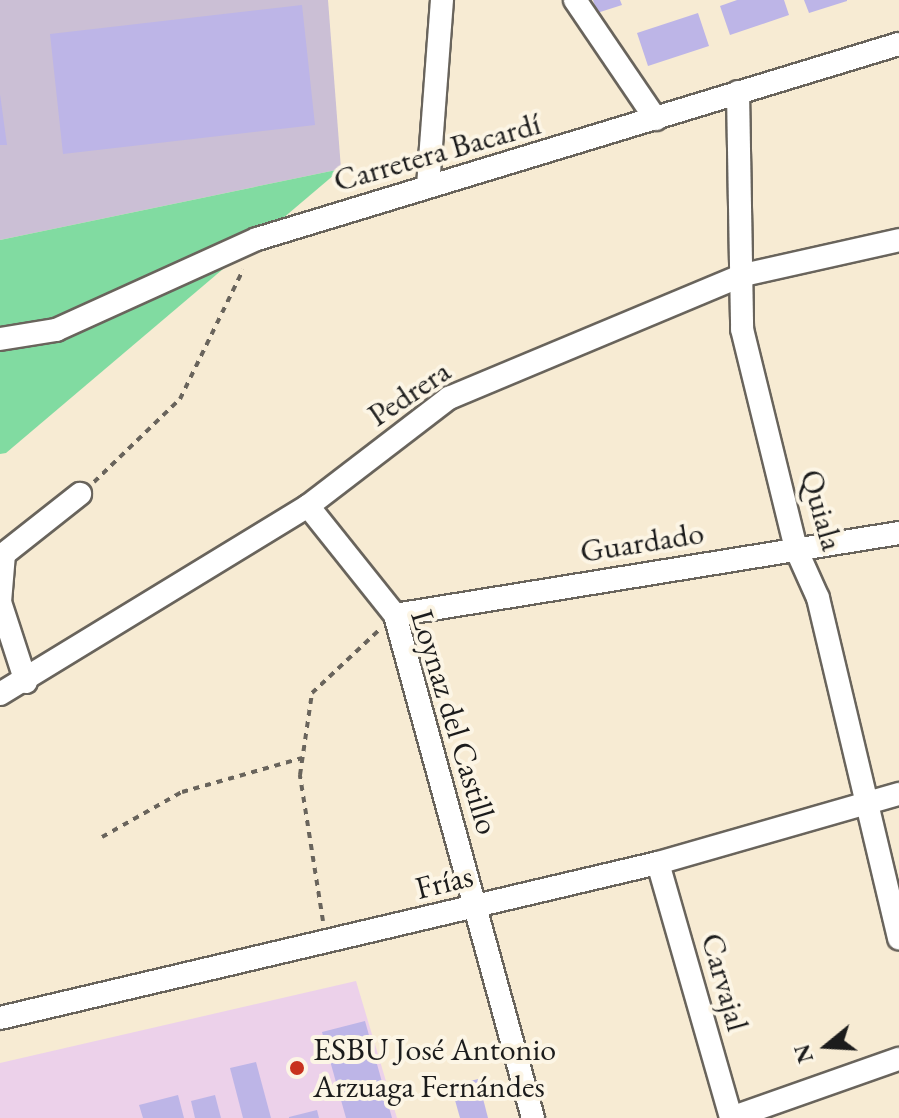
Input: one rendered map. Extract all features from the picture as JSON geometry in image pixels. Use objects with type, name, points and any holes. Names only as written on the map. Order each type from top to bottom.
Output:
[{"type":"street","points":[[428,186],[442,0]]},
{"type":"street","points":[[575,0],[656,119]]},
{"type":"street","name":"Carretera Bacardí","points":[[0,339],[56,330],[257,239],[899,44]]},
{"type":"street","name":"Quiala","points":[[738,92],[742,329],[796,549],[818,598],[864,805],[899,938]]},
{"type":"street","name":"Pedrera","points":[[0,694],[26,682],[308,506],[449,398],[743,275],[899,240]]},
{"type":"street","points":[[26,682],[0,602],[4,554],[80,494]]},
{"type":"street","name":"Loynaz del Castillo","points":[[308,506],[395,615],[533,1118]]},
{"type":"street","name":"Guardado","points":[[395,615],[899,533]]},
{"type":"street","name":"Frías","points":[[0,1018],[658,863],[899,794]]},
{"type":"street","name":"Carvajal","points":[[658,863],[731,1118]]},
{"type":"street","points":[[731,1118],[899,1059]]},
{"type":"path","points":[[80,494],[180,399],[257,239]]},
{"type":"path","points":[[328,943],[311,866],[302,758],[312,693],[395,615]]},
{"type":"path","points":[[102,837],[182,792],[302,758]]},
{"type":"shaded area","points":[[0,0],[328,0],[341,169],[0,240]]},
{"type":"shaded area","points":[[356,981],[397,1118],[0,1118],[0,1063]]},
{"type":"green space","points":[[341,169],[6,453],[0,454],[0,240]]},
{"type":"building","points":[[593,0],[620,0],[622,5],[597,13]]},
{"type":"building","points":[[737,0],[784,0],[789,15],[730,35],[720,6]]},
{"type":"building","points":[[804,0],[847,0],[847,1],[809,13]]},
{"type":"building","points":[[302,5],[315,125],[63,154],[50,34]]},
{"type":"building","points":[[698,13],[709,46],[648,66],[637,33]]},
{"type":"building","points":[[0,94],[7,145],[0,145]]},
{"type":"building","points":[[365,1021],[392,1118],[346,1118],[322,1032]]},
{"type":"building","points":[[256,1062],[271,1118],[243,1118],[230,1068]]},
{"type":"building","points":[[478,1079],[488,1118],[460,1118],[451,1086]]},
{"type":"building","points":[[178,1095],[184,1118],[143,1118],[139,1105]]},
{"type":"building","points":[[215,1095],[221,1118],[195,1118],[191,1101]]},
{"type":"building","points":[[317,1110],[319,1118],[289,1118],[289,1117]]},
{"type":"place","name":"ESBU José Antonio Arzuaga Fernándes","points":[[297,1068]]}]
